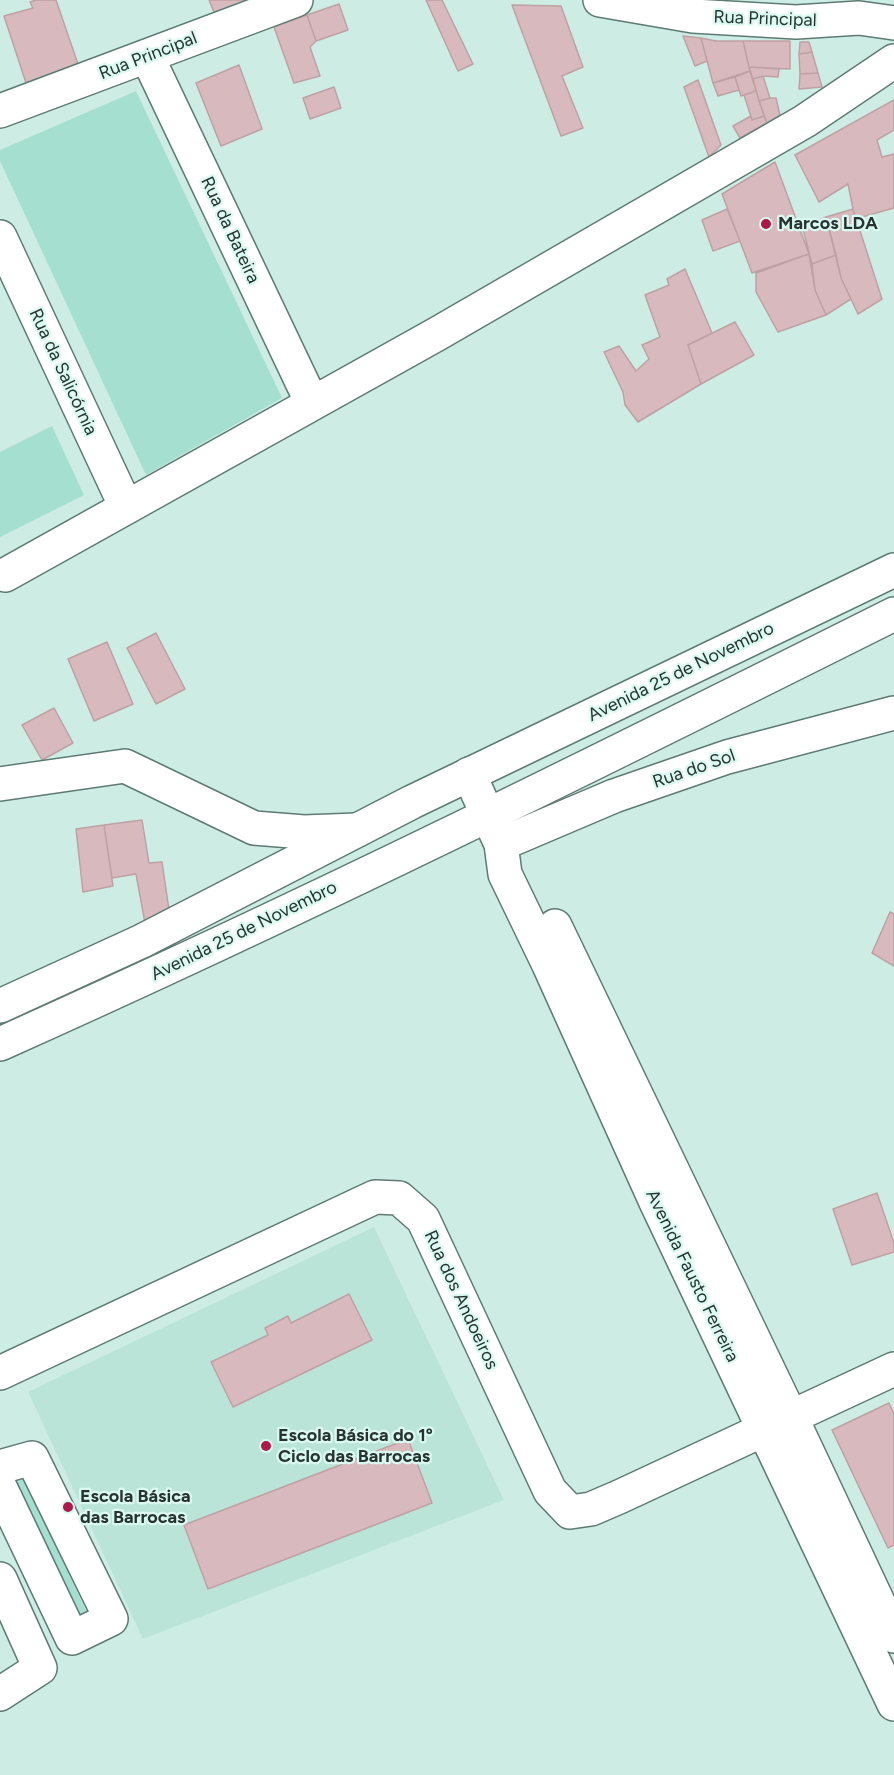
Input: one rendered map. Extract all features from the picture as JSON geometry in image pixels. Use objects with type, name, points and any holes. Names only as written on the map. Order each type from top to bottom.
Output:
[{"type":"street","name":"Rua Principal","points":[[0,111],[296,0]]},
{"type":"street","name":"Rua Principal","points":[[600,0],[693,16],[796,22],[859,18],[894,23]]},
{"type":"street","name":"Rua da Bateira","points":[[147,56],[312,404]]},
{"type":"street","points":[[5,575],[312,404],[805,121],[894,62]]},
{"type":"street","name":"Rua da Salicórnia","points":[[0,237],[126,507]]},
{"type":"street","name":"Avenida 25 de Novembro","points":[[0,1006],[152,935],[469,774],[894,570]]},
{"type":"street","name":"Avenida 25 de Novembro","points":[[0,1044],[140,981],[551,785],[894,614]]},
{"type":"street","name":"Rua do Sol","points":[[501,844],[614,796],[727,757],[894,713]]},
{"type":"street","points":[[0,784],[125,766],[254,828],[304,832],[357,830]]},
{"type":"street","points":[[469,774],[487,815]]},
{"type":"street","name":"Avenida Fausto Ferreira","points":[[487,815],[501,844],[524,865],[619,1060],[778,1423],[894,1704]]},
{"type":"street","name":"Rua dos Andoeiros","points":[[0,1373],[375,1197],[399,1198],[423,1219],[550,1491],[570,1512],[591,1509],[778,1423]]},
{"type":"street","points":[[778,1423],[894,1369]]},
{"type":"street","name":"Avenida Fausto Ferreira","points":[[778,1423],[894,1636]]},
{"type":"street","points":[[0,1467],[32,1458],[111,1620],[72,1638],[0,1487]]},
{"type":"street","points":[[0,1579],[40,1668],[0,1694]]},
{"type":"shaded area","points":[[136,91],[282,398],[146,475],[0,161],[0,150]]},
{"type":"shaded area","points":[[52,426],[84,495],[0,537],[0,452]]},
{"type":"shaded area","name":"Escola Básica do 1º Ciclo das Barrocas","points":[[374,1227],[504,1500],[143,1639],[28,1392]]},
{"type":"shaded area","points":[[23,1476],[86,1611],[77,1615],[14,1481]]},
{"type":"building","points":[[56,0],[79,67],[28,89],[4,16],[33,8],[30,2]]},
{"type":"building","points":[[209,0],[249,0],[250,4],[216,17]]},
{"type":"building","points":[[426,0],[442,0],[473,64],[458,71]]},
{"type":"building","points":[[339,4],[348,30],[316,41],[307,15]]},
{"type":"building","points":[[512,5],[561,6],[583,67],[562,76],[583,128],[561,136]]},
{"type":"building","points":[[307,15],[316,41],[310,47],[320,76],[294,83],[274,27]]},
{"type":"building","points":[[683,36],[701,38],[707,61],[695,66]]},
{"type":"building","points":[[701,38],[716,41],[743,41],[750,71],[713,83]]},
{"type":"building","points":[[743,41],[790,41],[790,69],[749,67]]},
{"type":"building","points":[[800,42],[809,42],[812,52],[799,54]]},
{"type":"building","points":[[812,52],[818,73],[800,74],[799,54]]},
{"type":"building","points":[[239,65],[262,129],[221,146],[196,83]]},
{"type":"building","points":[[749,67],[779,69],[778,77],[763,76],[753,79]]},
{"type":"building","points":[[750,71],[756,91],[741,96],[735,77]]},
{"type":"building","points":[[818,73],[822,87],[799,89],[800,74]]},
{"type":"building","points":[[763,76],[770,98],[759,101],[753,79]]},
{"type":"building","points":[[735,77],[739,90],[718,96],[713,83]]},
{"type":"building","points":[[698,80],[721,145],[709,157],[684,87]]},
{"type":"building","points":[[334,87],[341,108],[310,119],[303,98]]},
{"type":"building","points":[[756,91],[764,116],[752,120],[744,95]]},
{"type":"building","points":[[776,98],[780,115],[767,123],[759,101]]},
{"type":"building","points":[[894,100],[894,130],[877,140],[882,157],[894,154],[894,208],[855,219],[848,184],[819,202],[795,155]]},
{"type":"building","points":[[751,116],[752,120],[764,116],[767,123],[740,138],[733,126]]},
{"type":"building","name":"Marcos LDA","points":[[775,162],[809,254],[752,273],[722,194]]},
{"type":"building","points":[[727,209],[740,241],[713,251],[702,220]]},
{"type":"building","points":[[853,209],[882,299],[858,314],[841,278],[826,217]]},
{"type":"building","points":[[826,217],[836,255],[812,264],[803,229]]},
{"type":"building","points":[[809,254],[815,290],[826,315],[778,332],[756,292],[756,273]]},
{"type":"building","points":[[836,255],[841,278],[851,299],[826,315],[815,290],[812,264]]},
{"type":"building","points":[[685,269],[712,333],[688,345],[701,384],[638,422],[625,405],[623,392],[604,352],[619,346],[636,371],[649,359],[642,345],[660,337],[645,295],[669,285],[667,279]]},
{"type":"building","points":[[735,322],[754,355],[701,384],[688,345]]},
{"type":"building","points":[[156,633],[185,689],[156,704],[127,648]]},
{"type":"building","points":[[107,642],[133,704],[94,721],[68,659]]},
{"type":"building","points":[[54,708],[73,743],[42,760],[22,725]]},
{"type":"building","points":[[142,820],[149,863],[162,862],[169,910],[145,923],[136,874],[112,878],[104,825]]},
{"type":"building","points":[[104,825],[113,886],[83,892],[76,829]]},
{"type":"building","points":[[890,912],[894,914],[894,966],[872,953]]},
{"type":"building","points":[[877,1193],[894,1243],[894,1252],[852,1265],[833,1209]]},
{"type":"building","points":[[349,1294],[372,1340],[233,1407],[211,1362],[268,1335],[265,1328],[288,1316],[291,1323]]},
{"type":"building","points":[[889,1403],[894,1414],[894,1545],[888,1548],[832,1430]]},
{"type":"building","points":[[408,1439],[432,1503],[208,1589],[184,1525]]},
{"type":"place","name":"Marcos LDA","points":[[766,224]]},
{"type":"place","name":"Escola Básica do 1º Ciclo das Barrocas","points":[[266,1446]]},
{"type":"place","name":"Escola Básica das Barrocas","points":[[68,1507]]}]
